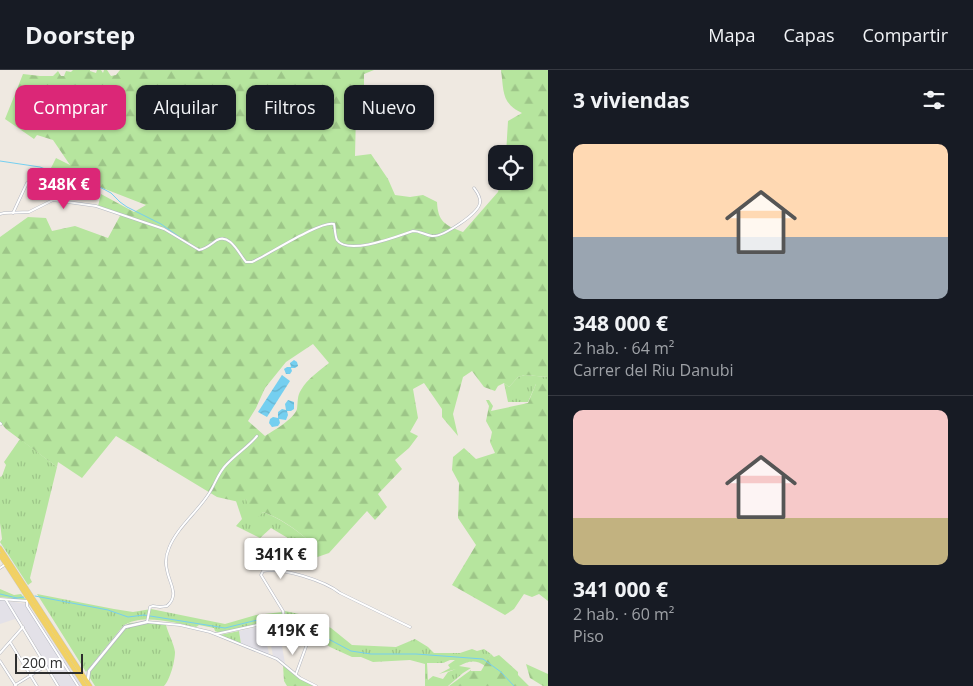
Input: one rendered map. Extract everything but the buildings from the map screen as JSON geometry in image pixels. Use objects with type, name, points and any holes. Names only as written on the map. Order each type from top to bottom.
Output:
[{"type":"main road","points":[[0,548],[29,599],[91,686]]},
{"type":"main road","points":[[0,554],[85,686]]},
{"type":"street","points":[[13,213],[27,183],[39,182],[76,194]]},
{"type":"street","points":[[0,214],[29,212],[53,200],[96,206],[164,229],[199,250],[224,238],[230,241],[246,262],[252,262],[327,223],[334,224],[336,238],[339,242],[351,246],[363,246],[413,231],[420,231],[432,236],[439,235],[460,223],[476,210],[480,203],[474,188]]},
{"type":"street","points":[[147,621],[149,608],[153,606],[160,608],[167,606],[173,597],[174,587],[168,575],[166,564],[166,555],[172,540],[207,496],[225,466],[257,436]]},
{"type":"street","points":[[0,568],[6,564]]},
{"type":"street","points":[[216,634],[284,619],[283,611],[261,575],[263,571],[273,569],[301,575],[335,589],[410,627]]},
{"type":"street","points":[[0,599],[29,599],[27,606],[78,686]]},
{"type":"street","points":[[6,600],[58,686]]},
{"type":"street","points":[[91,686],[87,675],[89,671],[125,627],[147,621],[180,625],[216,634],[277,659],[300,678],[316,686]]},
{"type":"street","points":[[0,653],[23,627]]},
{"type":"street","points":[[10,642],[37,686]]},
{"type":"street","points":[[296,674],[307,644]]},
{"type":"street","points":[[62,662],[65,660],[65,654]]},
{"type":"street","points":[[0,661],[16,685],[46,666]]},
{"type":"street","points":[[78,668],[84,672],[89,671]]},
{"type":"shaded area","points":[[0,600],[27,604],[82,686],[59,686],[21,621],[18,622],[15,619],[0,624]]},
{"type":"shaded area","points":[[275,623],[280,635],[285,663],[273,656],[268,625]]},
{"type":"shaded area","points":[[262,626],[269,653],[267,655],[241,644],[239,631]]},
{"type":"green space","points":[[90,70],[96,73],[97,70],[101,70],[103,73],[104,70],[107,70],[111,76],[116,75],[120,70],[374,70],[364,74],[364,85],[344,85],[344,130],[356,130],[355,156],[371,154],[388,179],[395,195],[410,197],[423,195],[437,202],[439,214],[444,222],[463,232],[499,190],[533,190],[533,145],[507,145],[508,121],[522,113],[507,101],[503,90],[501,70],[548,70],[548,377],[525,375],[518,377],[509,387],[504,383],[498,386],[495,391],[484,387],[472,371],[463,377],[453,414],[458,436],[442,417],[442,409],[424,383],[413,389],[418,418],[410,432],[418,436],[409,448],[395,460],[402,469],[378,494],[387,507],[375,520],[367,511],[329,553],[306,561],[299,558],[307,539],[297,531],[263,512],[256,519],[249,510],[246,499],[239,502],[217,497],[116,436],[82,478],[58,462],[57,467],[6,429],[0,422],[0,237],[28,217],[46,218],[52,231],[75,226],[108,238],[121,214],[98,206],[101,194],[134,212],[146,205],[51,168],[56,158],[70,165],[53,140],[37,135],[34,139],[21,130],[126,130],[126,85],[19,85],[23,74],[53,76],[58,71],[61,76],[64,76],[66,71]],"holes":[[[313,344],[329,363],[306,382],[299,395],[295,413],[283,424],[265,436],[248,421],[265,388],[286,362]]]},
{"type":"green space","points":[[15,94],[15,126],[5,119]]},
{"type":"green space","points":[[525,375],[548,377],[548,384],[536,384],[528,402],[508,402],[504,383],[509,387],[518,377]]},
{"type":"green space","points":[[536,384],[548,384],[548,601],[539,594],[532,597],[524,594],[514,609],[505,615],[452,585],[476,545],[458,518],[459,483],[452,470],[453,457],[464,448],[476,459],[495,453],[490,442],[492,432],[486,421],[489,406],[486,400],[489,400],[493,406],[491,411],[528,403]]},
{"type":"green space","points":[[20,439],[57,467],[30,578],[32,582],[28,585],[0,542],[2,539],[0,477],[6,465],[4,462]]},
{"type":"green space","points":[[246,499],[256,518],[263,512],[269,514],[307,539],[303,547],[271,528],[260,538],[236,526],[242,519],[236,501]]},
{"type":"green space","points":[[0,589],[14,595],[21,594],[26,600],[0,597]]},
{"type":"green space","points":[[37,594],[133,612],[151,609],[225,624],[256,615],[282,612],[283,619],[220,633],[215,631],[214,628],[199,625],[196,627],[168,621],[139,620],[130,622],[123,626],[86,672]]},
{"type":"green space","points":[[285,611],[299,614],[331,628],[352,645],[396,647],[415,639],[434,653],[460,653],[472,649],[477,651],[484,649],[491,654],[485,666],[478,662],[472,662],[459,666],[471,668],[448,686],[425,686],[425,664],[410,660],[373,662],[361,657],[352,657],[330,647],[308,630],[305,632],[280,622],[286,620]],"holes":[[[455,660],[448,665],[450,668],[439,674],[456,669],[448,672],[443,679],[433,676],[428,680],[427,663],[443,663]]]},
{"type":"green space","points":[[149,622],[166,625],[175,652],[172,670],[164,686],[95,686],[88,675],[125,626],[129,623]]},
{"type":"green space","points":[[239,631],[241,644],[220,635]]},
{"type":"green space","points":[[491,654],[494,657],[499,655],[518,672],[518,675],[529,686],[449,686],[471,670],[481,671]]},
{"type":"green space","points":[[526,664],[548,674],[548,686],[543,686],[530,678]]},
{"type":"green space","points":[[283,665],[313,686],[287,686],[284,681]]},
{"type":"water","points":[[294,360],[298,366],[291,368],[290,374],[286,374],[284,369],[291,367],[290,363]]},
{"type":"water","points":[[282,375],[290,381],[267,417],[258,412]]},
{"type":"water","points":[[288,400],[294,402],[294,409],[287,411],[286,420],[279,419],[280,423],[278,426],[272,427],[269,423],[270,419],[273,417],[278,418],[278,412],[282,409],[286,410],[285,404]]},
{"type":"waterway","points":[[0,161],[40,167],[65,177],[94,184],[111,193],[127,207],[161,224],[181,238]]},
{"type":"waterway","points":[[0,594],[17,598]]},
{"type":"waterway","points":[[35,596],[108,610],[128,617],[144,615],[225,628],[282,616]]},
{"type":"waterway","points":[[11,599],[24,597]]},
{"type":"waterway","points":[[285,616],[351,651],[371,654],[416,654],[483,659],[501,672],[514,686]]}]
